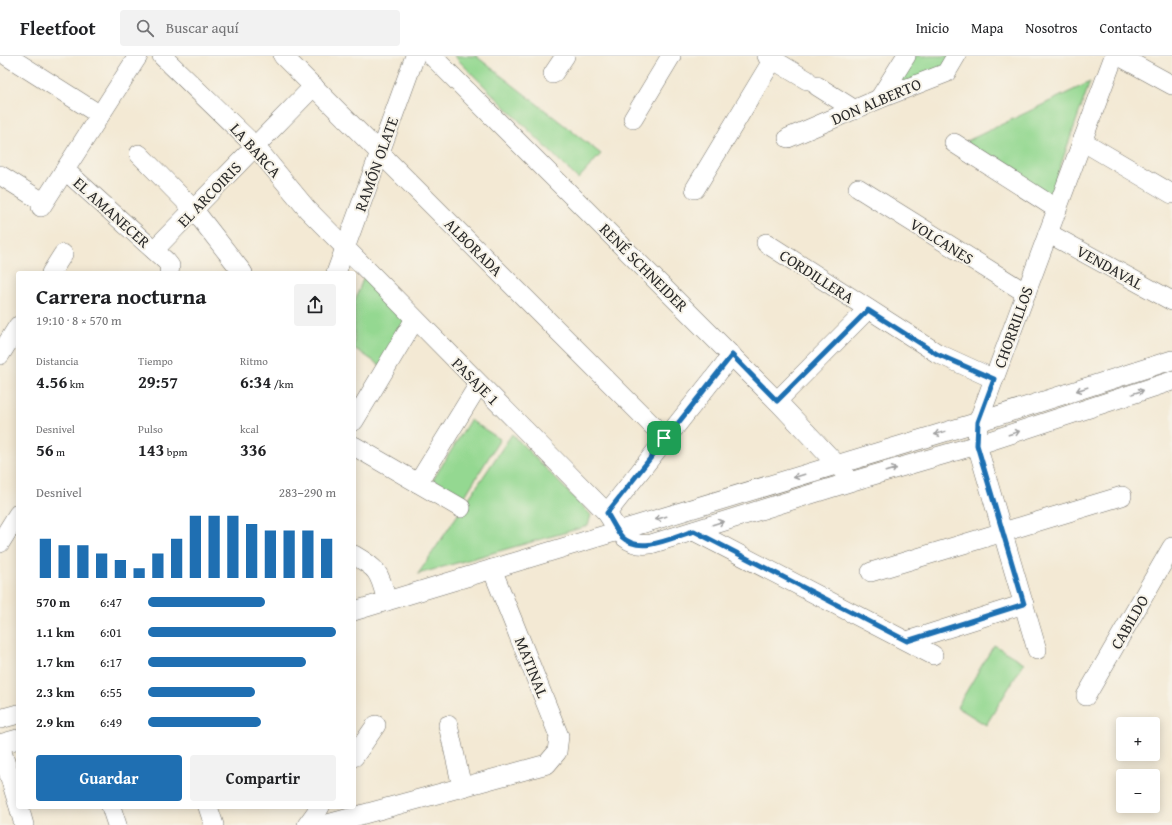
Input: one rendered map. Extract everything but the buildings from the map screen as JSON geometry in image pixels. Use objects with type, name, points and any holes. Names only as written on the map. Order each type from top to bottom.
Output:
[{"type":"street","points":[[0,64],[6,56],[100,115]]},
{"type":"street","points":[[0,175],[42,204],[66,171],[138,56]]},
{"type":"street","name":"LA BARCA","points":[[162,56],[256,146],[307,209],[345,249]]},
{"type":"street","name":"ALBORADA","points":[[283,56],[664,438]]},
{"type":"street","name":"RAMÓN OLATE","points":[[337,271],[415,56]]},
{"type":"street","name":"RENÉ SCHNEIDER","points":[[432,56],[732,355],[853,481]]},
{"type":"street","points":[[554,74],[565,56]]},
{"type":"street","points":[[632,120],[671,56]]},
{"type":"street","points":[[879,99],[906,56]]},
{"type":"street","name":"DON ALBERTO","points":[[788,138],[879,99],[946,73],[956,56]]},
{"type":"street","name":"CHORRILLOS","points":[[1037,650],[977,445],[978,422],[1114,56]]},
{"type":"street","points":[[1119,56],[1172,85]]},
{"type":"street","points":[[695,189],[772,57],[855,110]]},
{"type":"street","name":"EL ARCOIRIS","points":[[154,250],[314,86]]},
{"type":"street","points":[[1082,141],[1172,194]]},
{"type":"street","points":[[954,143],[1057,209]]},
{"type":"street","points":[[139,154],[194,210],[242,271]]},
{"type":"street","name":"EL AMANECER","points":[[66,171],[154,250],[170,266],[170,271]]},
{"type":"street","name":"VOLCANES","points":[[858,188],[1026,293]]},
{"type":"street","name":"VENDAVAL","points":[[1048,233],[1172,301]]},
{"type":"street","name":"CORDILLERA","points":[[766,243],[937,354],[994,379]]},
{"type":"street","name":"PASAJE 1","points":[[345,249],[607,513],[618,531]]},
{"type":"street","points":[[52,271],[63,254]]},
{"type":"street","points":[[777,401],[868,310]]},
{"type":"street","points":[[356,418],[415,319]]},
{"type":"street","points":[[0,355],[16,329]]},
{"type":"street","points":[[607,513],[664,438],[732,355]]},
{"type":"street","points":[[356,610],[978,422],[1172,360]]},
{"type":"street","points":[[618,531],[632,543],[645,545],[853,481],[977,445],[1172,381]]},
{"type":"street","points":[[418,483],[479,384]]},
{"type":"street","points":[[356,447],[460,508]]},
{"type":"street","points":[[871,572],[1122,496]]},
{"type":"street","points":[[0,543],[16,517]]},
{"type":"street","points":[[694,531],[933,655]]},
{"type":"street","name":"CABILDO","points":[[1086,696],[1172,547]]},
{"type":"street","points":[[356,556],[372,565],[377,571],[387,601]]},
{"type":"street","name":"MATINAL","points":[[462,787],[547,764],[557,752],[559,736],[492,569]]},
{"type":"street","points":[[907,641],[1024,604]]},
{"type":"street","points":[[0,719],[16,715]]},
{"type":"street","points":[[356,754],[376,725]]},
{"type":"street","points":[[324,825],[462,787],[448,726]]},
{"type":"street","points":[[16,740],[0,745],[16,799]]},
{"type":"street","points":[[19,809],[24,825]]},
{"type":"street","points":[[112,809],[117,825]]},
{"type":"street","points":[[209,809],[214,825]]},
{"type":"street","points":[[307,825],[319,809]]},
{"type":"green space","points":[[454,56],[476,56],[601,154],[578,179]]},
{"type":"green space","points":[[915,56],[951,56],[942,70],[896,86]]},
{"type":"green space","points":[[1090,82],[1049,198],[965,142]]},
{"type":"green space","points":[[365,273],[410,318],[381,366],[356,349],[356,298]]},
{"type":"green space","points":[[470,420],[500,439],[463,499],[433,480]]},
{"type":"green space","points":[[512,434],[591,515],[588,526],[418,574]]},
{"type":"green space","points":[[994,645],[1024,663],[986,725],[957,707]]},
{"type":"route","points":[[868,310],[937,354],[994,379],[978,422],[977,445],[1024,604],[907,641],[694,531],[651,544],[638,545],[632,543],[622,536],[607,513],[664,438],[732,355],[777,401],[868,310]]}]
